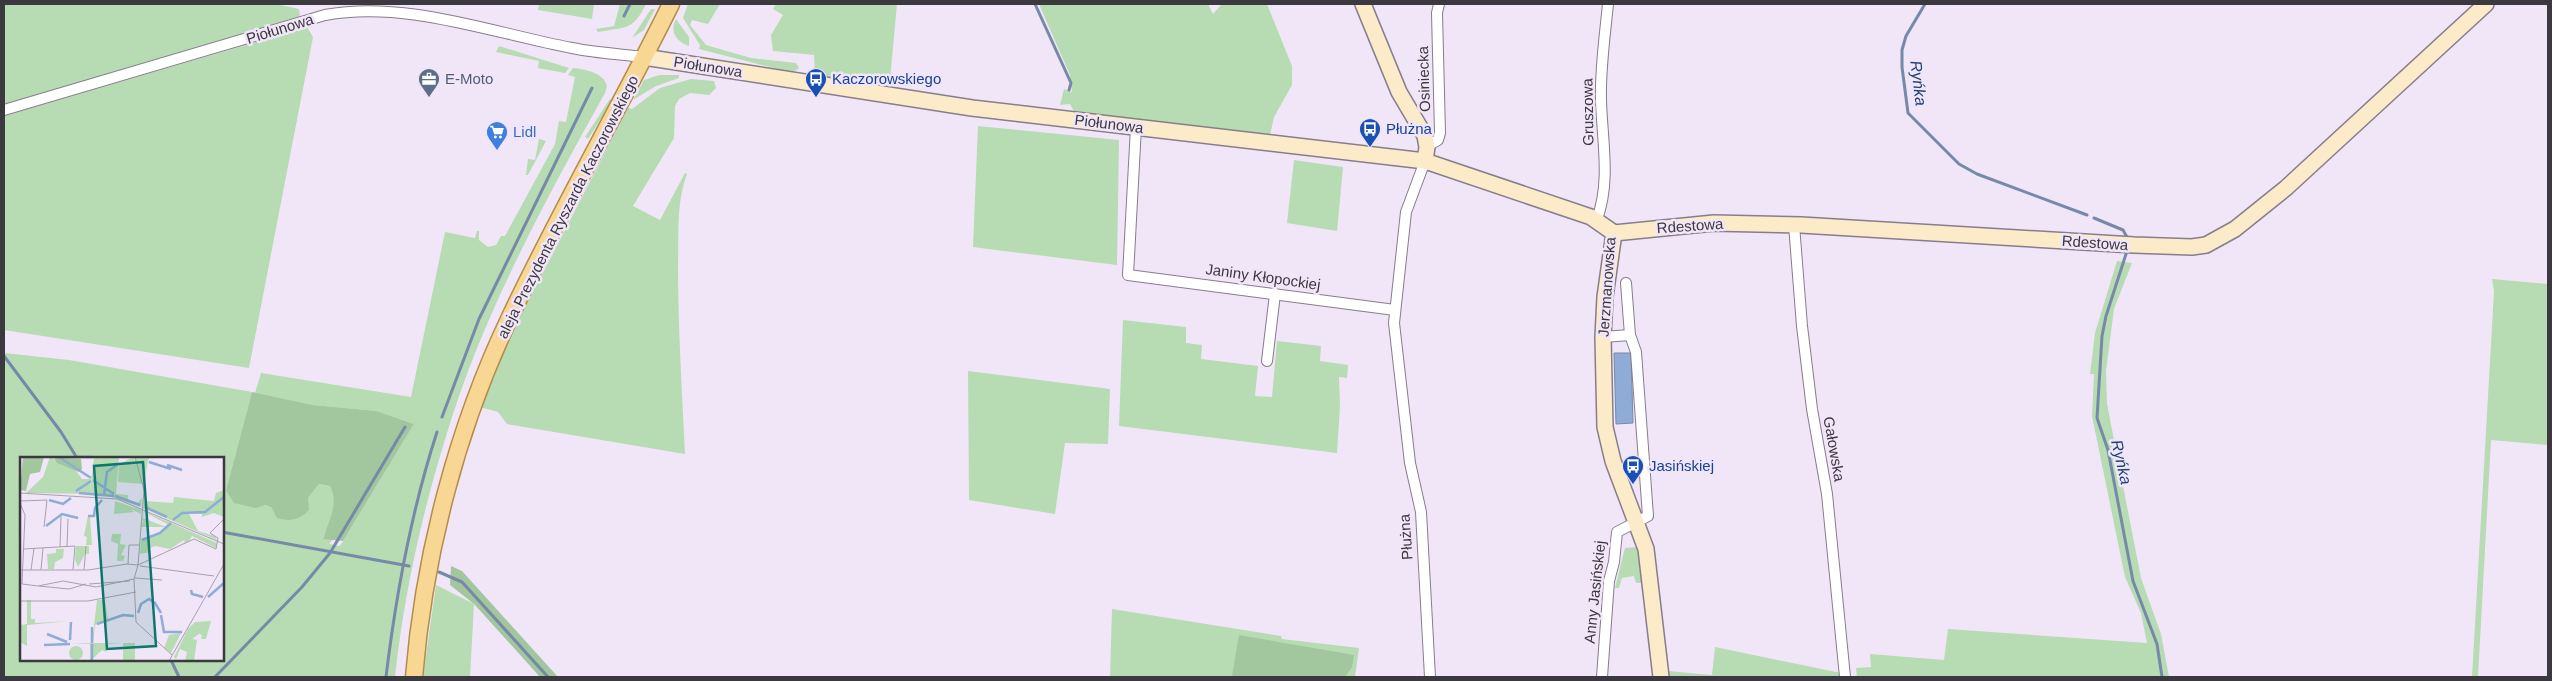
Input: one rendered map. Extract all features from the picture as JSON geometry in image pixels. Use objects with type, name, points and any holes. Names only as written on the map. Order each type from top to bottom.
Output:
[{"type":"main road","name":"aleja Prezydenta Ryszarda Kaczorowskiego","points":[[414,677],[422,612],[435,541],[452,473],[477,397],[509,318],[671,4]]},
{"type":"street","points":[[1363,4],[1399,92],[1425,136],[1426,153]]},
{"type":"street","name":"Osiniecka","points":[[1426,153],[1438,140],[1440,133],[1439,4]]},
{"type":"street","name":"Gruszowa","points":[[1596,219],[1604,200],[1605,173],[1601,98],[1608,4]]},
{"type":"street","name":"Rdestowa","points":[[1614,233],[1700,224],[1794,225],[2192,248],[2206,245],[2235,229],[2286,188],[2486,4]]},
{"type":"street","name":"Piołunowa","points":[[4,110],[325,15],[350,10],[379,10],[409,14],[574,49],[644,57],[886,96],[1136,127],[1426,153]]},
{"type":"street","name":"Janiny Kłopockiej","points":[[1136,127],[1128,275],[1395,310]]},
{"type":"street","name":"Jerzmanowska","points":[[1426,153],[1596,219],[1614,233],[1605,297],[1603,337],[1603,382],[1608,440],[1616,469],[1637,520],[1649,564],[1661,677]]},
{"type":"street","name":"Płużna","points":[[1426,153],[1406,212],[1395,310],[1395,337],[1410,463],[1421,512],[1430,677]]},
{"type":"street","name":"Gałowska","points":[[1794,225],[1802,326],[1812,409],[1827,494],[1845,677]]},
{"type":"street","points":[[1626,283],[1630,336],[1636,352],[1648,516],[1637,520]]},
{"type":"street","points":[[1267,361],[1275,294]]},
{"type":"street","points":[[1603,337],[1630,336]]},
{"type":"street","name":"Anny Jasińskiej","points":[[1602,677],[1609,581],[1614,562],[1617,532],[1637,520]]},
{"type":"green space","points":[[4,4],[276,4],[299,9],[300,17],[4,105]]},
{"type":"green space","points":[[539,4],[594,4],[592,19],[538,10]]},
{"type":"green space","points":[[620,4],[646,4],[637,19],[627,26],[598,32],[596,29],[614,26]]},
{"type":"green space","points":[[688,4],[720,4],[708,24],[692,20],[690,25],[706,45],[751,58],[796,63],[799,68],[795,71],[782,70],[699,49],[700,45],[683,18]]},
{"type":"green space","points":[[776,4],[897,4],[889,90],[815,76],[814,55],[773,51],[771,35],[783,15],[773,9]]},
{"type":"green space","points":[[1039,4],[1208,4],[1213,14],[1222,4],[1267,4],[1292,66],[1292,85],[1274,117],[1270,135],[1075,113],[1070,104],[1060,105],[1064,89],[1072,92],[1070,75]]},
{"type":"green space","points":[[651,9],[655,9],[644,30],[632,38]]},
{"type":"green space","points":[[676,19],[689,37],[689,46],[675,36],[673,28]]},
{"type":"green space","points":[[307,27],[313,37],[249,368],[4,330],[4,116]]},
{"type":"green space","points":[[499,46],[569,68],[565,73],[538,68],[539,61],[496,52]]},
{"type":"green space","points":[[573,68],[583,69],[598,75],[607,86],[605,93],[517,259],[478,345],[462,389],[438,463],[422,523],[403,615],[395,677],[4,677],[4,353],[69,360],[252,392],[226,490],[272,508],[308,498],[319,484],[330,486],[334,507],[323,538],[333,539],[329,544],[340,546],[414,424],[377,411],[313,405],[255,393],[261,373],[411,397],[445,232],[475,238],[477,231],[479,231],[479,240],[488,247],[496,245],[501,236],[505,236],[555,144],[559,121],[566,122],[575,77],[568,75]]},
{"type":"green space","points":[[659,75],[679,75],[679,78],[656,86],[633,100],[644,80]]},
{"type":"green space","points":[[691,79],[714,81],[716,88],[709,95],[690,93],[679,99],[675,106],[674,138],[633,206],[660,220],[685,173],[687,174],[681,196],[678,230],[679,335],[685,454],[507,424],[498,412],[480,407],[525,300],[550,259],[628,108],[632,109],[660,88]]},
{"type":"green space","points":[[610,99],[613,100],[588,139],[585,137]]},
{"type":"green space","points":[[978,126],[1119,140],[1117,265],[973,247]]},
{"type":"green space","points":[[539,139],[546,141],[528,175],[526,175],[528,159],[535,160]]},
{"type":"green space","points":[[1294,160],[1343,167],[1337,231],[1287,223]]},
{"type":"green space","points":[[2117,261],[2132,263],[2114,309],[2106,371],[2107,404],[2141,578],[2161,634],[2169,677],[1857,677],[1856,668],[1871,667],[1870,654],[1944,660],[1948,629],[2147,643],[2141,613],[2125,577],[2092,416],[2094,374],[2090,374],[2095,333]]},
{"type":"green space","points":[[2492,279],[2548,284],[2548,445],[2491,440],[2478,677],[2472,677],[2494,291]]},
{"type":"green space","points":[[1123,320],[1186,327],[1186,343],[1202,345],[1201,359],[1258,366],[1255,396],[1272,397],[1277,341],[1321,346],[1320,361],[1348,365],[1347,378],[1339,377],[1340,406],[1337,453],[1119,426]]},
{"type":"green space","points":[[968,371],[1110,389],[1108,444],[1065,443],[1055,514],[969,500]]},
{"type":"green space","points":[[252,392],[313,405],[377,411],[414,424],[343,541],[323,539],[334,500],[330,486],[319,484],[308,498],[309,510],[302,516],[290,520],[277,518],[272,508],[265,505],[256,508],[234,503],[226,490]]},
{"type":"green space","points":[[1637,547],[1644,583],[1636,583],[1634,576],[1622,578],[1619,588],[1615,588],[1625,548]]},
{"type":"green space","points":[[451,566],[462,571],[558,677],[540,677],[474,604],[450,585]]},
{"type":"green space","points":[[436,585],[474,604],[470,677],[423,677]]},
{"type":"green space","points":[[1112,609],[1281,636],[1282,639],[1359,648],[1355,677],[1110,677]]},
{"type":"green space","points":[[1239,635],[1354,655],[1352,667],[1345,677],[1232,676]]},
{"type":"green space","points":[[1715,647],[1841,673],[1841,677],[1669,677],[1668,671],[1712,675]]},
{"type":"water","points":[[1614,353],[1631,353],[1633,423],[1616,424]]},
{"type":"waterway","points":[[624,16],[630,4]]},
{"type":"waterway","points":[[1035,4],[1071,83],[1069,90]]},
{"type":"waterway","name":"Ryńka","points":[[1925,4],[1906,36],[1902,50],[1902,67],[1908,113],[1959,164],[1977,174],[2087,215]]},
{"type":"waterway","points":[[442,417],[479,319],[592,88]]},
{"type":"waterway","name":"Ryńka","points":[[2094,218],[2123,230],[2128,239]]},
{"type":"waterway","name":"Ryńka","points":[[2127,251],[2106,316],[2102,336],[2097,418],[2108,450],[2133,581],[2157,644],[2162,677]]},
{"type":"waterway","points":[[4,356],[61,432],[76,457]]},
{"type":"waterway","points":[[215,677],[302,587],[330,553],[405,427]]},
{"type":"waterway","points":[[386,677],[412,523],[437,432]]},
{"type":"waterway","points":[[224,532],[409,566]]},
{"type":"waterway","points":[[439,572],[462,582],[548,677]]},
{"type":"waterway","points":[[171,661],[179,677]]},
{"type":"place","name":"E-Moto","points":[[429,98]]},
{"type":"place","name":"Kaczorowskiego","points":[[816,98]]},
{"type":"place","name":"Płużna","points":[[1370,148]]},
{"type":"place","name":"Lidl","points":[[497,151]]},
{"type":"place","name":"Jasińskiej","points":[[1633,485]]}]
